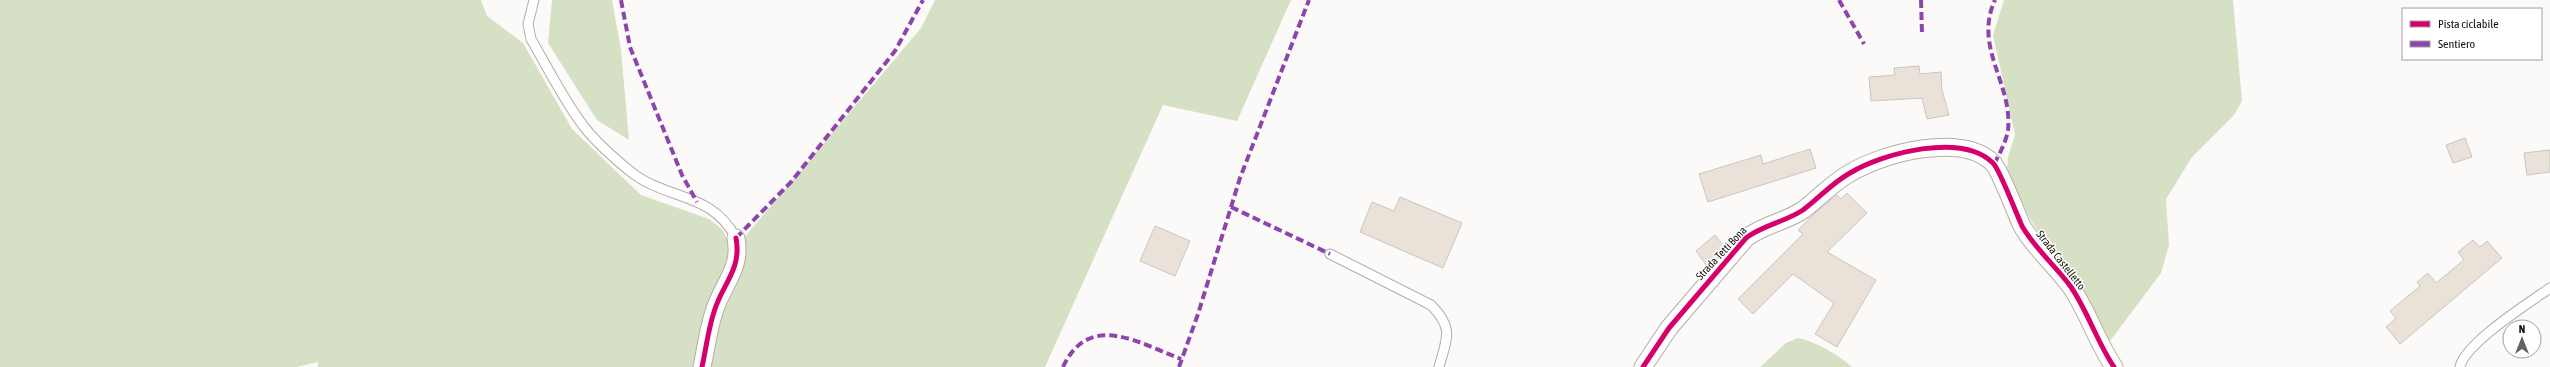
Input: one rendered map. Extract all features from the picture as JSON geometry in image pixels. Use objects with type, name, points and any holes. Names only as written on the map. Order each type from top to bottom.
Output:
[{"type":"street","name":"Strada Tetti Bona","points":[[1643,367],[1669,328],[1746,238],[1759,228],[1802,210],[1829,187],[1851,172],[1903,154],[1940,147],[1970,149],[1994,164]]},
{"type":"street","name":"Strada Castelletto","points":[[1994,164],[2023,227],[2033,243],[2070,286],[2114,367]]},
{"type":"street","points":[[702,367],[714,312],[736,266],[739,252],[736,238]]},
{"type":"lane","points":[[534,0],[528,24],[531,39],[584,127],[632,173],[652,184],[716,211],[729,224],[736,238]]},
{"type":"lane","points":[[1330,254],[1424,301],[1442,316],[1448,328],[1447,340],[1439,367]]},
{"type":"lane","points":[[2460,367],[2462,360],[2467,353],[2499,324],[2550,288]]},
{"type":"green space","points":[[0,0],[481,0],[487,16],[523,43],[572,129],[641,195],[709,219],[723,230],[732,252],[921,28],[935,0],[1291,0],[1237,121],[1163,105],[1045,367],[318,367],[318,362],[296,367],[0,367]]},
{"type":"green space","points":[[552,0],[612,0],[621,50],[629,140],[597,120],[548,43]]},
{"type":"green space","points":[[2004,0],[2233,0],[2242,101],[2234,115],[2192,157],[2166,199],[2169,245],[2161,273],[2107,345],[2029,217],[2007,169],[2008,157],[2015,135],[1993,35]]},
{"type":"green space","points":[[1798,338],[1812,342],[1826,349],[1852,367],[1760,367],[1786,343]]},
{"type":"building","points":[[1919,66],[1920,74],[1941,72],[1942,90],[1949,115],[1927,119],[1922,98],[1871,101],[1869,77],[1895,75],[1894,68]]},
{"type":"building","points":[[2465,138],[2472,157],[2453,163],[2446,145]]},
{"type":"building","points":[[1810,149],[1816,168],[1708,202],[1699,174],[1761,155],[1763,164]]},
{"type":"building","points":[[2550,150],[2550,172],[2527,175],[2524,153]]},
{"type":"building","points":[[1847,193],[1867,213],[1827,252],[1876,280],[1837,347],[1815,334],[1834,303],[1793,274],[1753,314],[1738,299],[1803,234],[1798,230],[1815,213],[1837,195],[1841,199]]},
{"type":"building","points":[[1400,197],[1462,223],[1443,268],[1360,232],[1372,202],[1394,211]]},
{"type":"building","points":[[1155,226],[1190,241],[1175,276],[1140,261]]},
{"type":"building","points":[[1715,235],[1725,247],[1707,266],[1696,251]]},
{"type":"building","points":[[2473,240],[2480,247],[2487,241],[2502,258],[2400,344],[2386,327],[2396,318],[2390,311],[2420,286],[2417,282],[2428,273],[2436,283],[2464,260],[2458,252]]},
{"type":"marked path","points":[[621,0],[630,47],[682,175],[697,202]]},
{"type":"marked path","points":[[736,238],[791,182],[895,51],[923,0]]},
{"type":"marked path","points":[[1179,367],[1198,314],[1240,178],[1309,0]]},
{"type":"marked path","points":[[1839,0],[1864,44]]},
{"type":"marked path","points":[[1921,0],[1922,34]]},
{"type":"marked path","points":[[1994,164],[2001,152],[2008,130],[2008,113],[2005,97],[1995,65],[1988,34],[1989,17],[1995,0]]},
{"type":"marked path","points":[[1231,207],[1330,254]]},
{"type":"marked path","points":[[1063,367],[1074,350],[1086,340],[1101,336],[1116,336],[1132,340],[1181,359]]},
{"type":"cycle path","points":[[1643,367],[1669,328],[1746,238],[1803,210],[1837,181],[1864,166],[1902,153],[1943,147],[1962,149],[1979,154],[1993,163],[2004,183],[2022,226],[2033,242],[2071,287],[2114,367]]},
{"type":"cycle path","points":[[702,367],[717,302],[734,268],[737,249],[736,238]]}]
